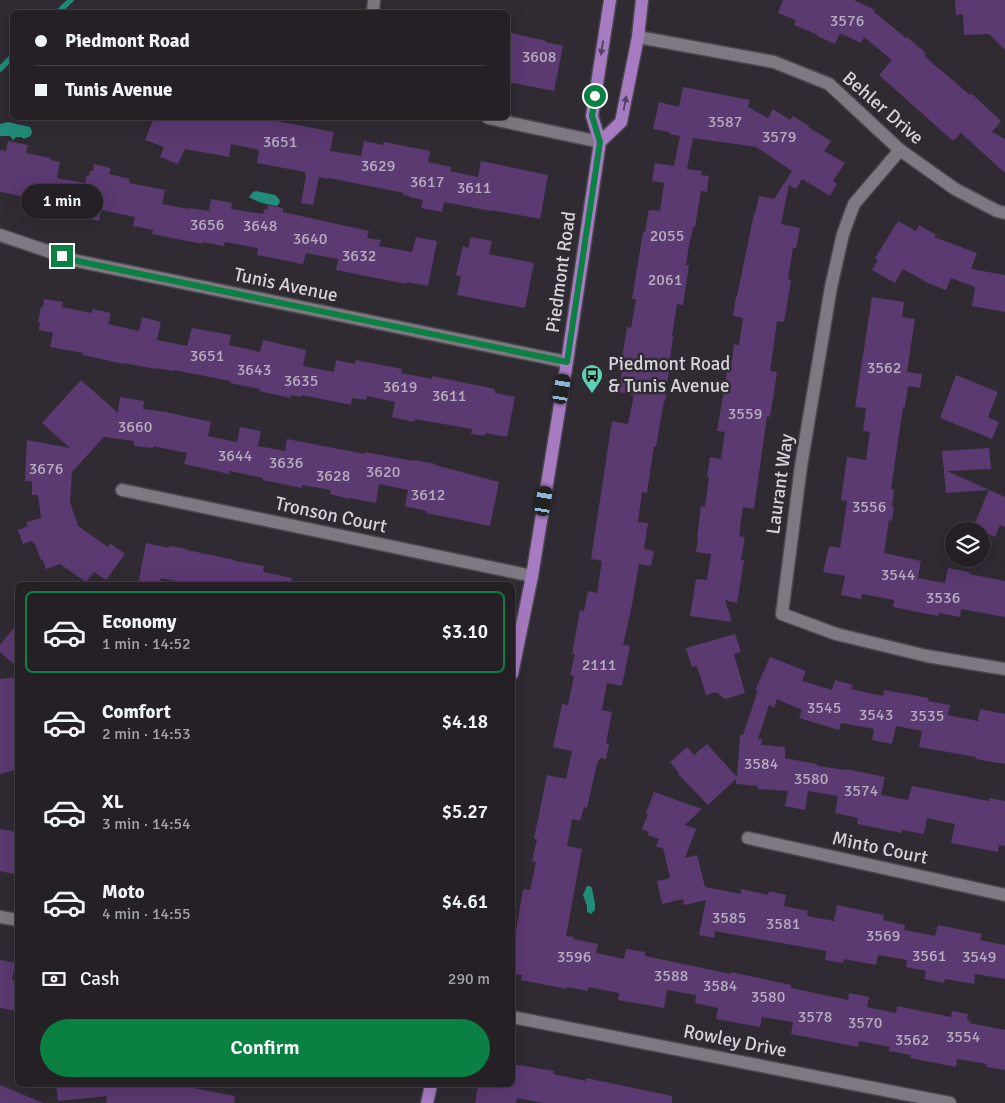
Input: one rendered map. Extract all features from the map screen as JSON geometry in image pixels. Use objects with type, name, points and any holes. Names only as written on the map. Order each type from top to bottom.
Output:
[{"type":"main road","name":"Piedmont Road","points":[[515,659],[532,576],[600,142],[592,116],[610,0]]},
{"type":"main road","points":[[600,142],[621,122],[638,37],[642,0]]},
{"type":"main road","points":[[427,1103],[431,1087]]},
{"type":"street","name":"Behler Drive","points":[[638,37],[774,62],[829,84],[900,150],[955,189],[997,211],[1005,213]]},
{"type":"street","points":[[497,120],[600,142]]},
{"type":"street","name":"Laurant Way","points":[[900,150],[854,204],[843,234],[831,286],[801,466],[782,614],[836,634],[927,656],[1005,669]]},
{"type":"street","name":"Tunis Avenue","points":[[0,235],[77,261],[567,362]]},
{"type":"street","name":"Tronson Court","points":[[122,490],[532,576]]},
{"type":"street","name":"Minto Court","points":[[748,838],[1005,895]]},
{"type":"street","points":[[0,917],[15,920]]},
{"type":"street","name":"Rowley Drive","points":[[515,1018],[950,1103]]},
{"type":"shaded area","points":[[8,122],[30,127],[31,135],[24,139],[16,137],[13,140],[10,136],[0,136],[0,124]]},
{"type":"shaded area","points":[[256,191],[275,195],[280,202],[277,206],[259,202],[249,197]]},
{"type":"shaded area","points":[[587,886],[592,888],[595,904],[595,910],[591,914],[587,912],[583,895]]},
{"type":"building","points":[[783,0],[854,0],[875,10],[874,12],[926,53],[924,56],[970,95],[972,94],[1001,121],[992,132],[1005,139],[1005,173],[961,133],[953,141],[879,75],[892,60],[864,37],[861,43],[840,33],[835,44],[817,36],[794,25],[796,20],[778,13]]},
{"type":"building","points":[[955,0],[1005,0],[1005,50],[989,34],[964,35],[963,14],[956,15]]},
{"type":"building","points":[[510,32],[563,46],[554,91],[510,82]]},
{"type":"building","points":[[683,87],[750,100],[748,107],[768,118],[773,109],[790,120],[793,116],[809,126],[831,141],[824,151],[845,163],[833,181],[837,184],[830,196],[802,179],[796,189],[789,185],[781,224],[800,228],[796,248],[793,248],[788,279],[791,280],[784,322],[777,321],[770,371],[777,372],[770,417],[767,416],[754,509],[743,507],[739,536],[745,537],[741,560],[744,560],[737,603],[725,600],[732,622],[690,616],[696,579],[707,580],[711,554],[696,552],[701,506],[705,507],[710,457],[721,459],[725,432],[717,431],[729,361],[732,361],[734,344],[739,345],[743,318],[733,316],[754,214],[759,196],[774,199],[792,171],[756,147],[693,138],[687,169],[702,171],[701,175],[709,176],[707,192],[701,191],[695,227],[693,227],[690,239],[686,265],[689,265],[683,305],[677,304],[665,401],[656,447],[654,446],[647,493],[642,492],[638,522],[648,523],[644,549],[654,551],[651,566],[639,564],[623,645],[630,646],[622,686],[607,683],[602,710],[612,712],[606,743],[609,744],[606,759],[600,758],[598,760],[587,808],[584,807],[580,821],[572,819],[567,846],[582,849],[566,936],[598,944],[596,953],[624,959],[626,949],[645,952],[645,956],[791,985],[791,988],[848,1000],[849,993],[869,997],[867,1007],[896,1013],[897,1006],[951,1017],[952,1011],[968,1014],[967,1020],[970,1021],[969,1023],[1005,1030],[1005,1070],[986,1067],[987,1064],[957,1059],[956,1067],[910,1058],[911,1055],[889,1051],[890,1047],[859,1041],[858,1047],[791,1034],[793,1022],[762,1017],[760,1027],[716,1019],[718,1008],[695,1003],[696,995],[667,990],[664,1008],[618,1000],[619,993],[588,987],[588,991],[567,987],[567,989],[521,980],[522,975],[515,974],[515,932],[523,889],[530,890],[536,862],[532,861],[537,839],[534,839],[547,775],[566,779],[572,751],[553,747],[562,704],[568,705],[574,676],[570,675],[575,654],[572,654],[580,610],[584,611],[588,591],[597,593],[602,561],[591,559],[612,421],[628,424],[634,395],[619,392],[622,371],[620,370],[627,327],[631,328],[636,299],[632,299],[643,232],[645,232],[649,210],[660,211],[664,183],[652,181],[655,163],[674,166],[680,136],[653,129],[659,102],[679,107]]},
{"type":"building","points":[[153,120],[271,120],[334,132],[330,151],[361,156],[364,141],[383,145],[384,142],[430,151],[428,162],[451,167],[450,171],[478,177],[481,161],[548,175],[540,219],[444,202],[442,212],[421,208],[423,200],[403,195],[404,193],[319,177],[313,205],[301,203],[305,172],[257,163],[259,150],[231,144],[229,157],[185,149],[178,164],[160,157],[164,147],[145,140]]},
{"type":"building","points":[[8,141],[28,145],[26,153],[51,158],[50,160],[60,162],[57,178],[85,183],[87,175],[89,176],[90,171],[93,171],[94,164],[111,168],[109,174],[130,179],[129,183],[165,190],[162,204],[209,211],[211,199],[232,203],[231,209],[263,214],[264,209],[267,210],[268,205],[283,208],[283,212],[369,231],[367,238],[381,240],[379,246],[412,252],[416,237],[437,241],[428,286],[407,282],[406,284],[336,270],[338,259],[306,253],[303,264],[257,255],[258,248],[225,242],[224,246],[202,242],[202,244],[152,234],[153,230],[133,226],[135,217],[101,210],[99,221],[50,209],[51,207],[30,202],[31,198],[0,192],[0,150],[6,151]]},
{"type":"building","points":[[898,221],[916,231],[919,225],[936,235],[934,237],[977,253],[971,269],[1005,275],[1005,312],[972,306],[975,287],[951,278],[946,290],[928,283],[903,269],[895,283],[872,270],[878,260],[875,258]]},
{"type":"building","points":[[471,237],[492,241],[489,254],[534,263],[525,308],[457,295],[461,276],[456,275],[463,246],[468,248]]},
{"type":"building","points":[[872,297],[904,302],[902,317],[915,319],[907,372],[922,374],[920,388],[908,386],[905,407],[903,407],[891,489],[894,490],[892,506],[894,507],[892,521],[889,520],[884,553],[921,561],[918,578],[945,583],[948,568],[1005,581],[1005,617],[961,609],[960,617],[939,613],[938,616],[893,607],[894,600],[862,594],[861,599],[841,595],[845,576],[823,572],[829,546],[840,548],[847,501],[841,500],[847,457],[866,460],[870,432],[863,431],[866,408],[855,407]]},
{"type":"building","points":[[44,299],[63,302],[62,307],[92,313],[92,309],[111,313],[108,324],[139,331],[142,317],[161,322],[157,340],[187,346],[192,328],[231,335],[229,345],[260,352],[263,340],[306,350],[303,366],[334,372],[336,360],[355,364],[356,360],[402,369],[401,373],[432,379],[432,376],[495,389],[495,393],[515,397],[507,437],[485,433],[485,436],[471,434],[472,429],[415,419],[414,422],[392,417],[395,402],[367,396],[366,400],[352,398],[351,405],[302,395],[301,397],[291,395],[290,398],[230,383],[230,381],[174,370],[123,364],[83,355],[83,353],[50,347],[53,333],[39,330],[40,322],[38,322]]},
{"type":"building","points":[[956,375],[998,392],[988,417],[999,422],[992,439],[940,418]]},
{"type":"building","points":[[81,380],[118,413],[120,397],[144,401],[143,409],[211,422],[208,436],[237,442],[240,427],[261,431],[258,446],[285,451],[287,439],[365,454],[365,452],[436,464],[499,482],[490,526],[426,513],[426,511],[405,506],[408,490],[379,484],[376,503],[349,499],[330,494],[331,490],[302,485],[302,488],[230,471],[229,474],[184,464],[187,453],[153,446],[153,448],[134,446],[134,441],[104,437],[72,472],[70,502],[78,526],[108,547],[110,543],[125,554],[106,580],[94,572],[86,582],[60,564],[46,569],[35,544],[32,541],[23,544],[18,530],[28,526],[26,522],[41,518],[38,495],[32,495],[32,481],[25,481],[27,440],[70,448],[42,423]]},
{"type":"building","points":[[989,448],[991,469],[947,471],[1005,497],[1005,527],[1000,525],[995,537],[990,535],[990,522],[975,522],[989,490],[946,493],[942,451]]},
{"type":"building","points":[[146,543],[169,548],[170,546],[188,549],[264,566],[263,572],[292,578],[291,582],[181,582],[161,578],[160,582],[139,582]]},
{"type":"building","points":[[15,626],[15,665],[0,652],[0,645]]},
{"type":"building","points":[[735,634],[741,652],[734,654],[745,693],[725,699],[716,692],[706,695],[697,666],[692,667],[686,648]]},
{"type":"building","points":[[770,657],[806,671],[802,681],[832,690],[835,680],[853,685],[851,689],[883,696],[884,690],[929,698],[928,701],[950,705],[948,715],[978,721],[980,709],[1005,714],[1005,764],[919,747],[922,731],[896,726],[892,744],[872,740],[874,729],[841,723],[839,730],[799,718],[802,710],[777,699],[774,708],[769,705],[758,739],[762,739],[761,745],[785,747],[785,758],[817,764],[817,766],[846,769],[885,777],[881,795],[908,800],[912,786],[989,801],[990,798],[1005,801],[1005,846],[999,845],[998,852],[951,843],[955,824],[927,818],[924,834],[902,830],[902,833],[857,824],[858,818],[835,813],[838,796],[808,791],[805,810],[785,806],[788,791],[758,789],[758,786],[736,784],[736,779],[708,805],[678,774],[670,762],[687,747],[694,755],[707,744],[737,777],[740,735],[743,735],[758,690],[755,691]]},
{"type":"building","points":[[15,677],[15,770],[0,774],[0,679]]},
{"type":"building","points":[[654,792],[702,809],[685,825],[696,829],[685,858],[697,855],[705,887],[741,894],[741,889],[768,895],[769,891],[786,895],[784,906],[808,911],[807,916],[834,921],[837,905],[884,915],[883,920],[905,925],[904,930],[935,936],[938,925],[982,934],[980,940],[1005,945],[1005,979],[975,974],[974,984],[945,979],[944,983],[924,979],[926,971],[906,967],[907,960],[878,955],[876,965],[844,959],[843,963],[825,960],[826,951],[715,931],[714,938],[699,935],[706,900],[684,905],[683,899],[662,904],[657,881],[670,878],[663,848],[656,847],[659,839],[648,835],[649,832],[642,829]]},
{"type":"building","points":[[0,829],[15,832],[15,874],[0,871]]},
{"type":"building","points":[[0,960],[15,963],[12,980],[15,981],[15,1010],[0,1008]]},
{"type":"building","points":[[515,1064],[554,1071],[553,1074],[586,1081],[586,1078],[672,1096],[672,1103],[543,1103],[517,1098],[516,1103],[475,1103],[478,1087],[515,1087]]},
{"type":"building","points":[[0,1085],[43,1103],[0,1103]]},
{"type":"building","points":[[56,1087],[188,1087],[235,1096],[234,1103],[106,1103],[107,1096],[58,1101]]},
{"type":"waterway","points":[[60,10],[71,0]]},
{"type":"waterway","points":[[0,69],[10,59]]},
{"type":"place","name":"Piedmont Road & Tunis Avenue","points":[[592,394]]},
{"type":"route","points":[[62,256],[77,261],[567,362],[600,142],[592,116],[595,96]]}]
